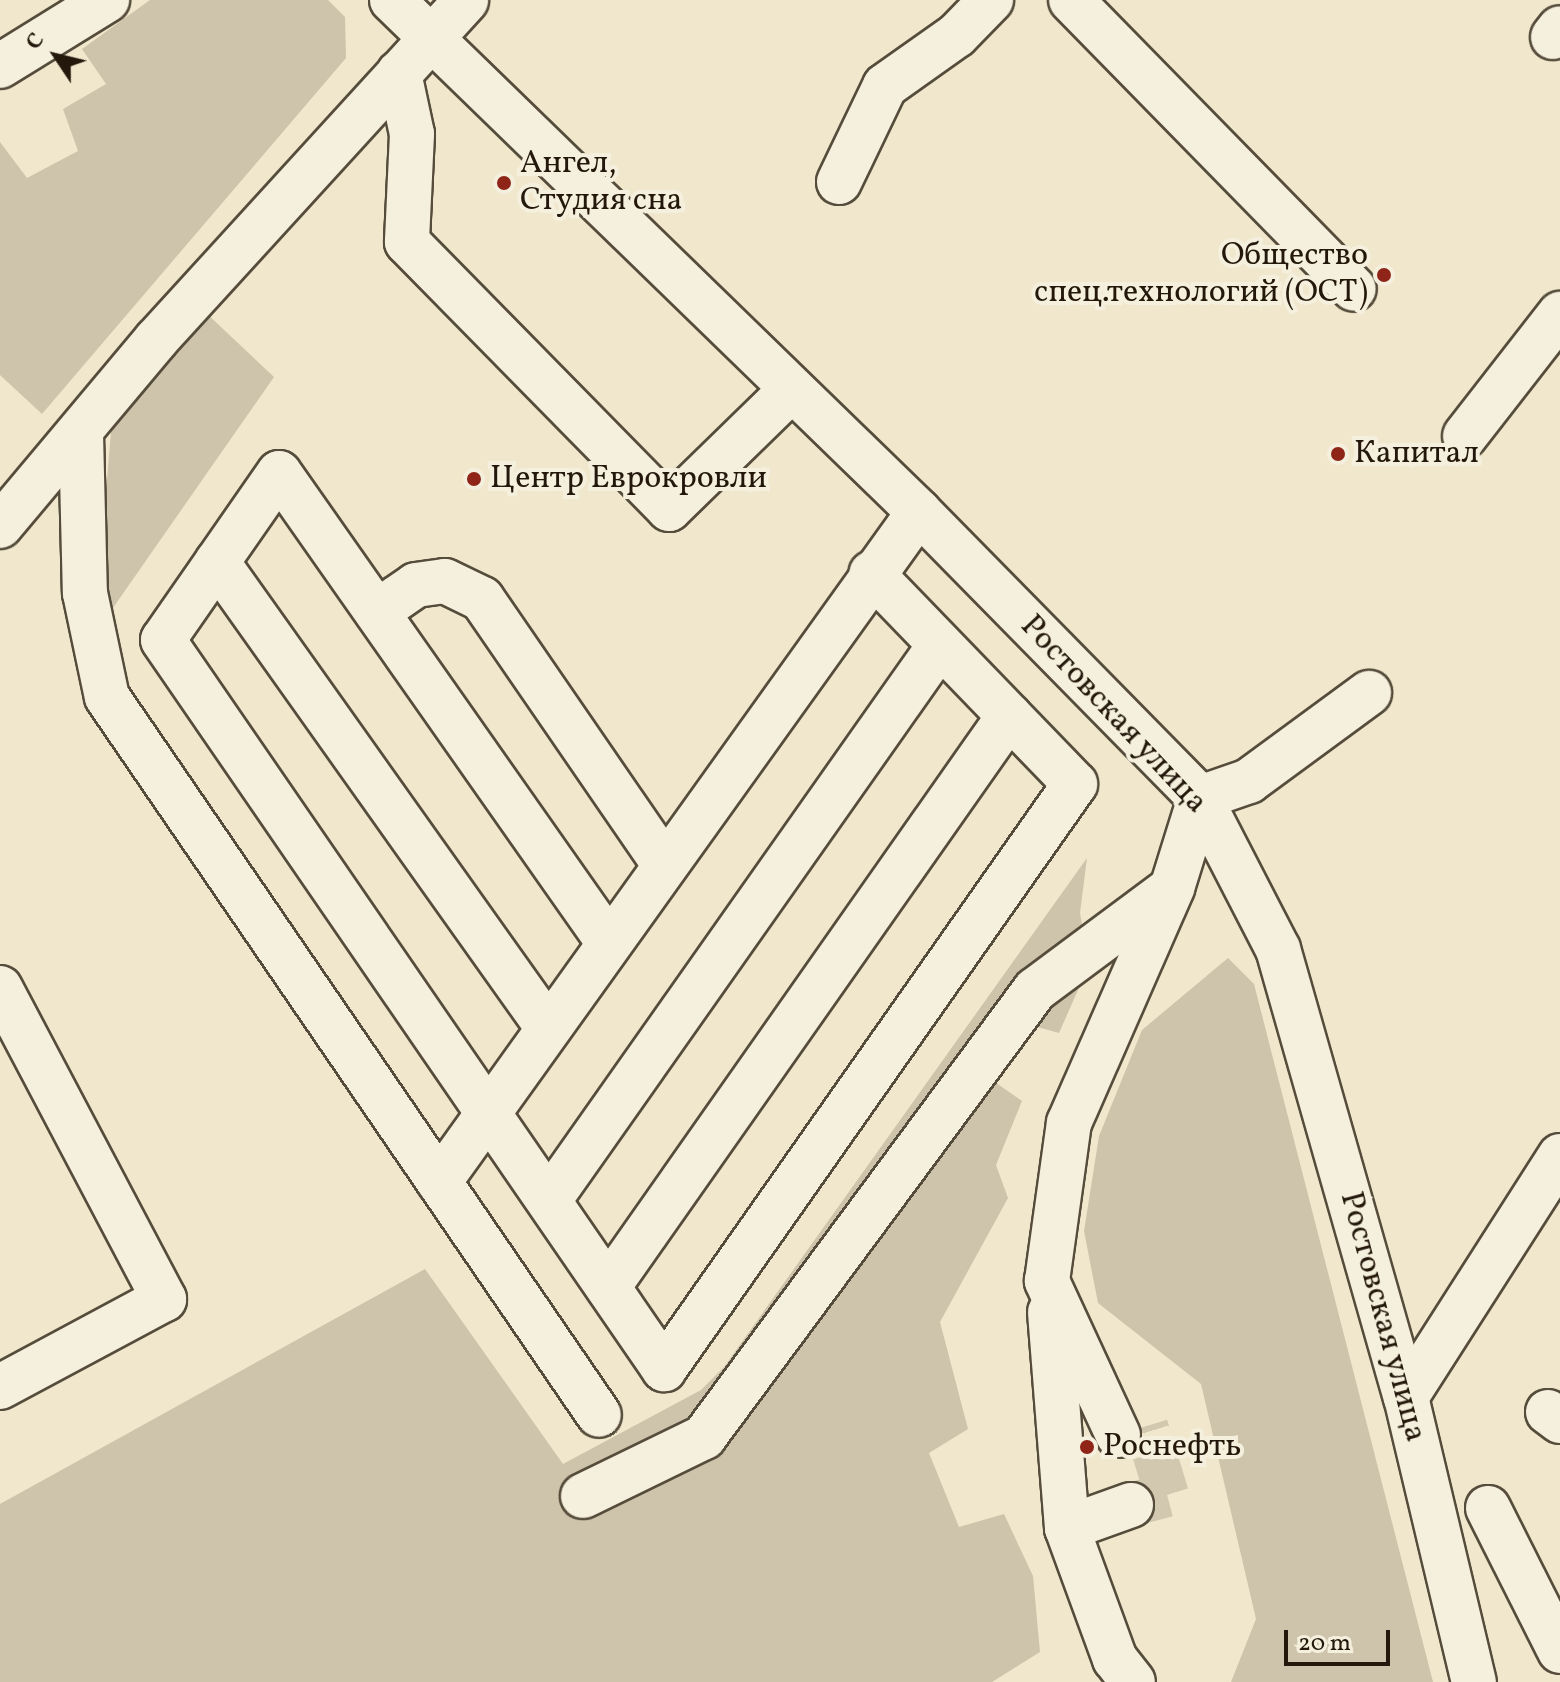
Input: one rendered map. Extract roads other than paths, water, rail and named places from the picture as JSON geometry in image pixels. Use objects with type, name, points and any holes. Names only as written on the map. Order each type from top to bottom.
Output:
[{"type":"street","points":[[0,66],[107,0]]},
{"type":"street","name":"Ростовская улица","points":[[392,0],[790,391],[919,512],[1200,798],[1278,949],[1406,1397],[1470,1666]]},
{"type":"street","points":[[0,526],[81,434],[156,340],[466,0]]},
{"type":"street","points":[[839,182],[885,86],[991,0]]},
{"type":"street","points":[[1071,0],[1354,289]]},
{"type":"street","points":[[399,73],[412,134],[407,242],[669,509],[790,391]]},
{"type":"street","points":[[1465,436],[1560,314]]},
{"type":"street","points":[[81,434],[85,593],[107,697],[599,1415]]},
{"type":"street","points":[[609,943],[279,473],[163,640],[664,1369],[1075,784],[871,573]]},
{"type":"street","points":[[439,1182],[871,573],[919,512]]},
{"type":"street","points":[[217,562],[548,1028]]},
{"type":"street","points":[[377,612],[430,583],[445,581],[482,599],[664,864]]},
{"type":"street","points":[[549,1200],[940,645]]},
{"type":"street","points":[[1133,1682],[1115,1659],[1067,1528],[1047,1281],[1069,1123],[1172,888],[1200,798],[1249,781],[1369,693]]},
{"type":"street","points":[[608,1287],[1009,716]]},
{"type":"street","points":[[583,1496],[704,1437],[1035,990],[1172,888]]},
{"type":"street","points":[[0,988],[164,1299],[0,1387]]},
{"type":"street","points":[[1406,1397],[1560,1156]]},
{"type":"street","points":[[1047,1281],[1082,1357],[1132,1430]]},
{"type":"street","points":[[1067,1528],[1131,1505]]},
{"type":"street","points":[[1488,1508],[1560,1651]]},
{"type":"tunnel","points":[[1141,1502],[1167,1495],[1146,1426]]},
{"type":"place","name":"Ангел, Студия сна","points":[[504,183]]},
{"type":"place","name":"Общество спец.технологий (ОСТ)","points":[[1384,275]]},
{"type":"place","name":"Капитал","points":[[1338,454]]},
{"type":"place","name":"Центр Еврокровли","points":[[474,479]]},
{"type":"place","name":"Роснефть","points":[[1087,1447]]}]
